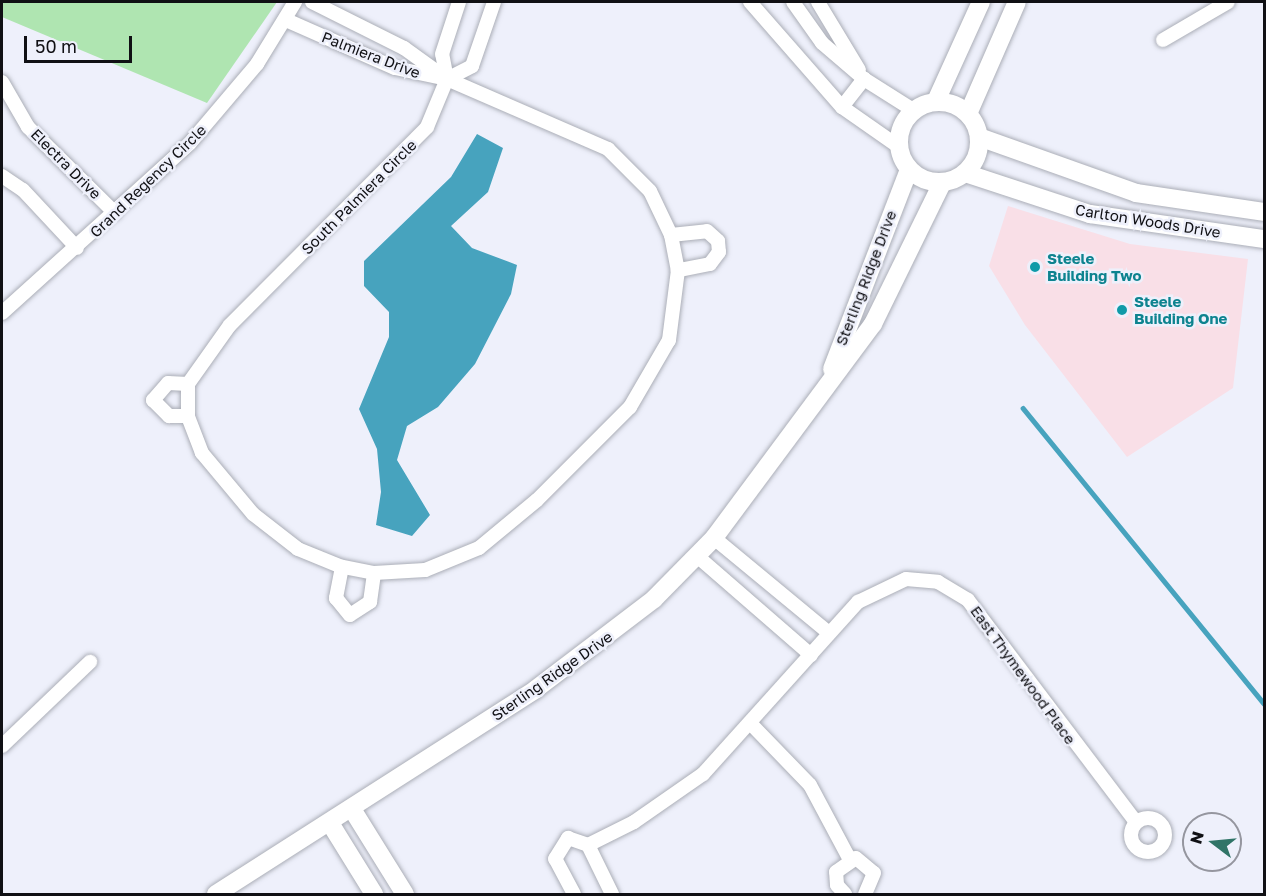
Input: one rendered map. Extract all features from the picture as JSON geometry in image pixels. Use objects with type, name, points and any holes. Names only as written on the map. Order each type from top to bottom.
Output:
[{"type":"street","name":"Grand Regency Circle","points":[[2,313],[77,248],[190,143],[257,64],[295,2]]},
{"type":"street","name":"Palmiera Drive","points":[[312,2],[404,48],[447,80]]},
{"type":"street","points":[[447,80],[442,54],[459,2]]},
{"type":"street","points":[[447,80],[472,66],[494,2]]},
{"type":"street","points":[[750,2],[842,107],[898,146],[909,169],[942,183],[965,173],[977,157],[979,137],[969,114],[936,101],[913,110],[902,126],[898,146]]},
{"type":"street","points":[[793,2],[822,43],[864,79],[913,110]]},
{"type":"street","points":[[818,2],[864,79]]},
{"type":"street","points":[[936,101],[981,2]]},
{"type":"street","points":[[969,114],[1017,2]]},
{"type":"street","points":[[1163,40],[1228,2]]},
{"type":"street","name":"Palmiera Drive","points":[[286,20],[394,68],[447,80]]},
{"type":"street","points":[[842,107],[864,79]]},
{"type":"street","points":[[188,416],[169,416],[153,400],[168,383],[188,384],[188,416],[202,453],[253,514],[298,549],[342,567],[374,573],[425,570],[479,548],[537,500],[630,407],[669,340],[678,270],[671,236],[650,191],[608,149],[447,80]]},
{"type":"street","name":"South Palmiera Circle","points":[[188,384],[230,325],[427,127],[447,80]]},
{"type":"street","name":"Electra Drive","points":[[2,82],[28,127],[115,213]]},
{"type":"street","name":"Carlton Woods Drive","points":[[979,137],[1136,193],[1208,206],[1264,212]]},
{"type":"street","name":"Sterling Ridge Drive","points":[[825,388],[909,169]]},
{"type":"street","name":"Carlton Woods Drive","points":[[965,173],[1090,214],[1264,239]]},
{"type":"street","points":[[2,176],[23,190],[77,248]]},
{"type":"street","name":"Sterling Ridge Drive","points":[[216,894],[352,809],[611,636],[696,556],[714,538],[825,388],[895,286],[942,183]]},
{"type":"street","points":[[1206,232],[1208,206]]},
{"type":"street","points":[[671,236],[708,231],[717,241],[719,252],[710,264],[678,270]]},
{"type":"street","points":[[714,538],[829,633]]},
{"type":"street","points":[[696,556],[811,655]]},
{"type":"street","points":[[342,567],[336,598],[350,615],[362,612],[370,602],[374,573]]},
{"type":"street","name":"East Thymewood Place","points":[[588,845],[671,799],[752,725],[858,602],[889,583],[906,579],[956,590],[1136,822]]},
{"type":"street","points":[[2,746],[90,662]]},
{"type":"street","points":[[752,725],[810,785],[849,858],[872,867],[875,880],[865,894]]},
{"type":"street","points":[[352,809],[405,894]]},
{"type":"street","points":[[330,823],[374,894]]},
{"type":"street","points":[[574,894],[555,859],[557,850],[568,838],[588,845],[612,894]]},
{"type":"street","points":[[845,894],[836,872],[849,858]]},
{"type":"shaded area","points":[[1008,206],[1130,244],[1248,259],[1233,388],[1127,457],[1025,325],[989,266]]},
{"type":"green space","points":[[2,2],[277,2],[207,103],[2,17]]},
{"type":"water","points":[[477,134],[503,148],[488,192],[451,226],[472,248],[517,265],[511,294],[475,364],[438,407],[407,426],[397,460],[430,515],[412,536],[376,525],[381,492],[377,449],[359,409],[389,337],[389,312],[364,286],[364,261],[451,177]]},
{"type":"waterway","points":[[1023,408],[1264,703]]},
{"type":"place","name":"Steele Building Two","points":[[1035,267]]},
{"type":"place","name":"Steele Building One","points":[[1122,310]]}]
